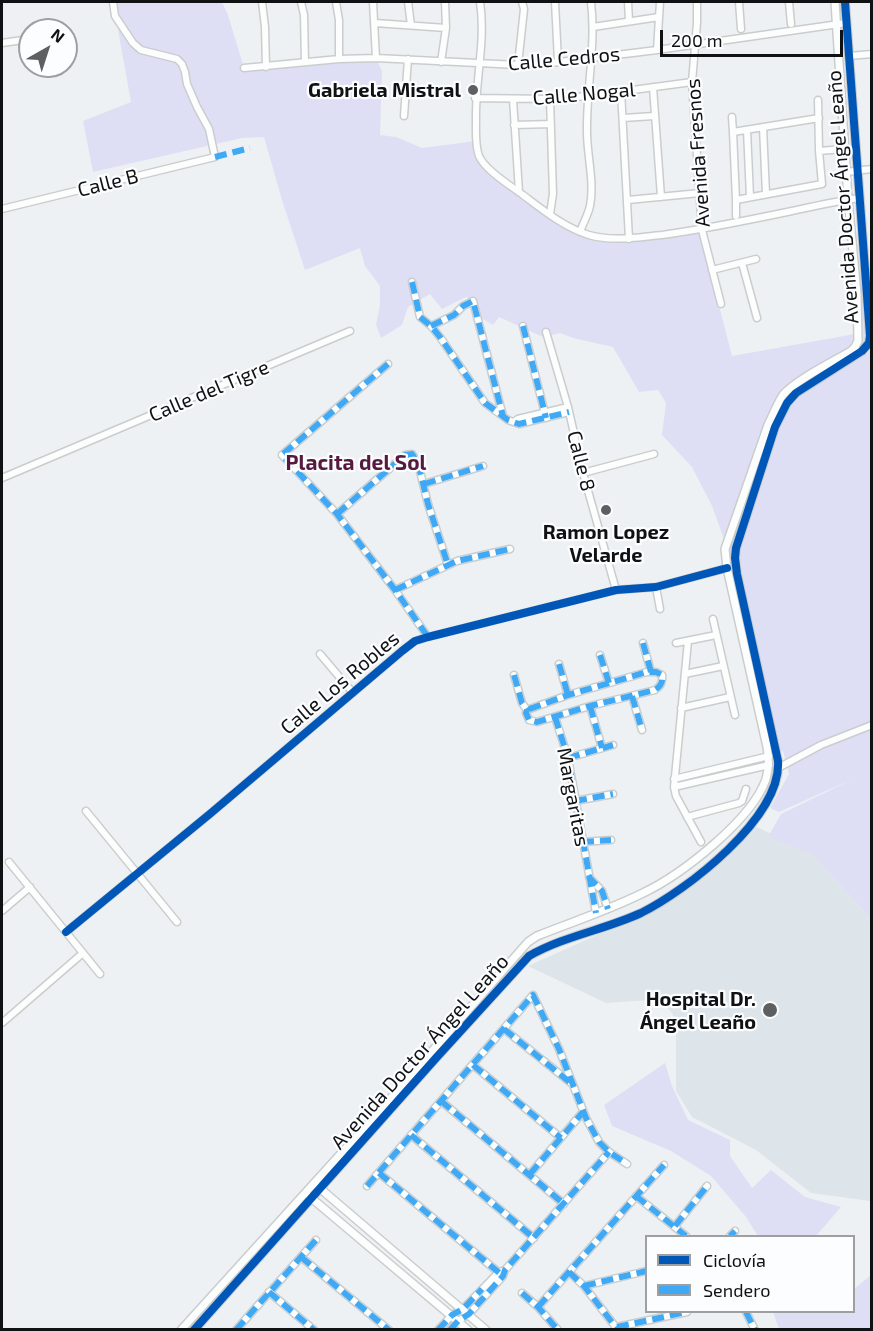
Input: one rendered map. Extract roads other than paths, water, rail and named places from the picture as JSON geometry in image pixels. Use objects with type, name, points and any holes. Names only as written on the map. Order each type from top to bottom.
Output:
[{"type":"street","name":"Calle B","points":[[2,209],[215,157],[209,129],[187,84],[182,64],[177,59],[141,50],[133,43],[115,16],[113,2]]},
{"type":"street","points":[[262,2],[266,67]]},
{"type":"street","points":[[301,2],[304,15],[305,62]]},
{"type":"street","points":[[336,2],[339,20],[339,59]]},
{"type":"street","points":[[374,2],[376,58]]},
{"type":"street","points":[[408,2],[411,25]]},
{"type":"street","points":[[441,62],[446,28],[445,2]]},
{"type":"street","points":[[480,2],[483,28],[476,98],[476,141],[481,160],[489,169],[549,214],[580,232],[591,236],[629,239],[702,230],[860,198]]},
{"type":"street","points":[[518,65],[524,9],[522,2]]},
{"type":"street","points":[[555,2],[558,61]]},
{"type":"street","points":[[580,232],[591,199],[586,129],[592,58],[591,2]]},
{"type":"street","points":[[628,2],[629,21]]},
{"type":"street","points":[[657,50],[660,2]]},
{"type":"street","name":"Avenida Fresnos","points":[[697,2],[692,82],[702,230],[721,304]]},
{"type":"street","points":[[739,2],[741,29]]},
{"type":"street","points":[[789,2],[790,24]]},
{"type":"street","name":"Avenida Doctor Ángel Leaño","points":[[181,1329],[375,1116],[528,942],[537,936],[608,909],[645,892],[674,875],[722,837],[760,791],[766,778],[769,756],[725,553],[775,409],[783,396],[793,386],[851,351],[859,338],[835,2]]},
{"type":"street","name":"Avenida Doctor Ángel Leaño","points":[[195,1329],[529,956],[545,947],[657,905],[705,870],[751,824],[769,797],[778,768],[774,739],[735,558],[736,548],[775,427],[787,403],[796,393],[862,351],[869,343],[869,293],[857,171],[845,2]]},
{"type":"street","points":[[592,27],[659,17]]},
{"type":"street","points":[[375,22],[446,28]]},
{"type":"street","name":"Calle Cedros","points":[[244,68],[376,58],[535,65],[846,23]]},
{"type":"street","points":[[2,43],[18,41]]},
{"type":"street","points":[[849,56],[872,54]]},
{"type":"street","points":[[404,116],[408,59]]},
{"type":"street","name":"Calle Nogal","points":[[476,98],[550,99],[692,82]]},
{"type":"street","points":[[653,87],[661,197]]},
{"type":"street","points":[[621,91],[629,239]]},
{"type":"street","points":[[513,99],[519,192]]},
{"type":"street","points":[[549,214],[553,194],[550,99]]},
{"type":"street","points":[[736,200],[822,184],[818,100]]},
{"type":"street","name":"Calle Nogal","points":[[623,118],[654,116]]},
{"type":"street","points":[[732,117],[736,216]]},
{"type":"street","points":[[733,132],[819,118]]},
{"type":"street","name":"Calle Nogal","points":[[514,125],[551,124]]},
{"type":"street","points":[[763,127],[766,194]]},
{"type":"street","points":[[747,130],[750,197]]},
{"type":"street","points":[[819,150],[844,149]]},
{"type":"street","points":[[846,172],[872,169]]},
{"type":"street","points":[[628,200],[700,193]]},
{"type":"street","points":[[711,270],[756,259]]},
{"type":"street","points":[[742,262],[757,318]]},
{"type":"street","points":[[412,282],[420,317],[431,326],[456,359],[485,403],[503,416],[519,423],[569,410]]},
{"type":"street","points":[[857,294],[869,293]]},
{"type":"street","points":[[431,326],[454,315],[473,301],[503,416]]},
{"type":"street","points":[[858,324],[862,319],[869,322]]},
{"type":"street","points":[[523,326],[545,415]]},
{"type":"street","name":"Calle del Tigre","points":[[2,478],[350,331]]},
{"type":"street","name":"Calle 8","points":[[546,332],[616,590]]},
{"type":"street","points":[[388,364],[282,454],[337,514],[428,637]]},
{"type":"street","points":[[337,514],[405,455],[412,454],[418,463],[428,504],[448,565]]},
{"type":"street","points":[[583,473],[654,454]]},
{"type":"street","points":[[424,484],[483,466]]},
{"type":"street","points":[[395,590],[457,561],[510,549]]},
{"type":"street","name":"Calle Los Robles","points":[[66,932],[415,641],[616,590],[656,587],[727,568]]},
{"type":"street","points":[[656,587],[660,609]]},
{"type":"street","points":[[712,619],[735,715]]},
{"type":"street","points":[[676,644],[716,635]]},
{"type":"street","points":[[688,641],[674,787],[676,796],[701,842]]},
{"type":"street","points":[[643,643],[651,672]]},
{"type":"street","points":[[320,654],[353,693]]},
{"type":"street","points":[[600,655],[609,683]]},
{"type":"street","points":[[559,664],[568,695]]},
{"type":"street","points":[[685,674],[723,666]]},
{"type":"street","points":[[514,675],[529,720],[537,722],[655,690],[663,680],[662,675],[651,672],[568,695],[527,710]]},
{"type":"street","points":[[632,696],[642,730]]},
{"type":"street","points":[[681,708],[730,697]]},
{"type":"street","points":[[590,706],[602,748]]},
{"type":"street","name":"Margaritas","points":[[555,717],[568,758],[596,913]]},
{"type":"street","points":[[778,768],[821,745],[872,726]]},
{"type":"street","points":[[568,758],[613,745]]},
{"type":"street","points":[[674,779],[769,756]]},
{"type":"street","points":[[744,762],[746,770]]},
{"type":"street","points":[[674,787],[769,765]]},
{"type":"street","points":[[687,817],[740,803],[746,789]]},
{"type":"street","points":[[575,801],[612,794]]},
{"type":"street","points":[[86,811],[177,922]]},
{"type":"street","points":[[582,842],[611,840]]},
{"type":"street","points":[[9,862],[100,974]]},
{"type":"street","name":"Margaritas","points":[[588,876],[602,891],[608,909]]},
{"type":"street","points":[[2,911],[30,887]]},
{"type":"street","points":[[2,1023],[84,953]]},
{"type":"street","points":[[367,1186],[533,996],[559,1049],[584,1112],[599,1142],[627,1164]]},
{"type":"street","points":[[504,1029],[573,1085]]},
{"type":"street","points":[[472,1065],[561,1138]]},
{"type":"street","points":[[441,1101],[564,1204]]},
{"type":"street","points":[[530,1174],[584,1112]]},
{"type":"street","points":[[411,1134],[534,1238]]},
{"type":"street","points":[[450,1329],[609,1152]]},
{"type":"street","points":[[538,1307],[664,1165]]},
{"type":"street","points":[[379,1173],[502,1273]]},
{"type":"street","points":[[313,1183],[486,1329]]},
{"type":"street","points":[[675,1226],[707,1186]]},
{"type":"street","points":[[304,1194],[468,1329]]},
{"type":"street","points":[[636,1196],[685,1235]]},
{"type":"street","points":[[238,1329],[316,1240]]},
{"type":"street","points":[[253,1250],[260,1256]]},
{"type":"street","points":[[301,1257],[389,1329]]},
{"type":"street","points":[[584,1286],[645,1271]]},
{"type":"street","points":[[568,1272],[584,1286],[618,1328],[679,1313]]},
{"type":"street","points":[[270,1292],[314,1329]]},
{"type":"street","points":[[522,1293],[558,1329]]},
{"type":"street","points":[[438,1329],[452,1315],[466,1312]]},
{"type":"street","points":[[747,1313],[755,1329]]},
{"type":"street","points":[[747,1329],[751,1321]]},
{"type":"place","name":"Gabriela Mistral","points":[[473,90]]},
{"type":"place","name":"Ramon Lopez Velarde","points":[[606,510]]},
{"type":"place","name":"Hospital Dr. Ángel Leaño","points":[[770,1010]]},
{"type":"district","name":"Placita del Sol","points":[[356,463]]}]
